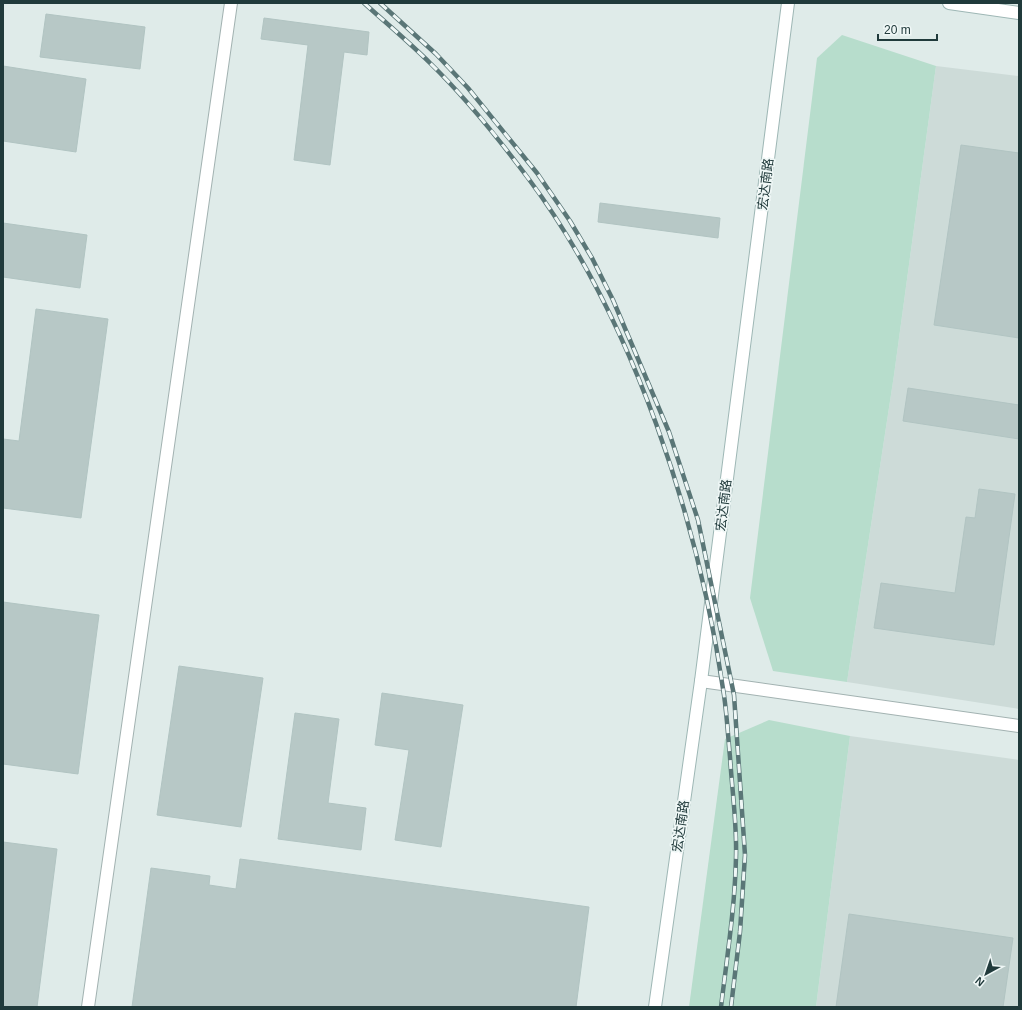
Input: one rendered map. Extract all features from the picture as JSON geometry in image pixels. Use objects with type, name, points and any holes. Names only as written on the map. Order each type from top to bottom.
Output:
[{"type":"street","points":[[88,1007],[231,3]]},
{"type":"street","name":"宏达南路","points":[[655,1007],[701,680],[788,3]]},
{"type":"street","points":[[949,3],[1019,13]]},
{"type":"street","points":[[701,680],[1019,726]]},
{"type":"shaded area","points":[[936,66],[1019,76],[1019,709],[847,682],[894,375]]},
{"type":"shaded area","points":[[850,736],[1019,760],[1019,1007],[816,1007]]},
{"type":"green space","points":[[842,35],[936,66],[894,375],[847,682],[773,671],[750,598],[817,58]]},
{"type":"green space","points":[[769,720],[850,736],[816,1007],[689,1007],[725,739]]},
{"type":"building","points":[[46,14],[145,27],[140,69],[40,57]]},
{"type":"building","points":[[264,18],[369,32],[367,55],[344,52],[330,165],[294,160],[308,45],[261,39]]},
{"type":"building","points":[[3,66],[86,79],[76,152],[3,141]]},
{"type":"building","points":[[961,145],[1019,153],[1019,338],[934,325]]},
{"type":"building","points":[[600,203],[720,218],[718,238],[598,222]]},
{"type":"building","points":[[3,223],[87,235],[80,288],[3,277]]},
{"type":"building","points":[[36,309],[108,319],[81,518],[3,508],[3,439],[19,441]]},
{"type":"building","points":[[908,388],[1019,405],[1019,439],[903,421]]},
{"type":"building","points":[[979,489],[1015,494],[994,645],[874,628],[881,583],[955,593],[966,517],[975,518]]},
{"type":"building","points":[[3,602],[99,615],[78,774],[3,764]]},
{"type":"building","points":[[179,666],[263,678],[241,827],[157,815]]},
{"type":"building","points":[[382,693],[463,705],[441,847],[395,840],[409,750],[375,745]]},
{"type":"building","points":[[295,713],[339,719],[328,803],[366,808],[361,850],[278,839]]},
{"type":"building","points":[[3,842],[57,849],[37,1007],[3,1007]]},
{"type":"building","points":[[240,859],[589,907],[576,1007],[132,1007],[151,868],[210,876],[209,885],[236,889]]},
{"type":"building","points":[[849,914],[1013,938],[1003,1007],[836,1007]]},
{"type":"railway","points":[[364,3],[406,40],[443,76],[469,104],[528,178],[566,234],[600,294],[630,358],[656,424],[679,492],[698,561],[713,629],[726,711],[735,820],[736,857],[732,913],[721,1007]]},
{"type":"railway","points":[[380,3],[436,54],[468,88],[537,173],[570,221],[592,258],[613,300],[669,432],[698,520],[734,695],[745,855],[740,932],[731,1007]]}]
